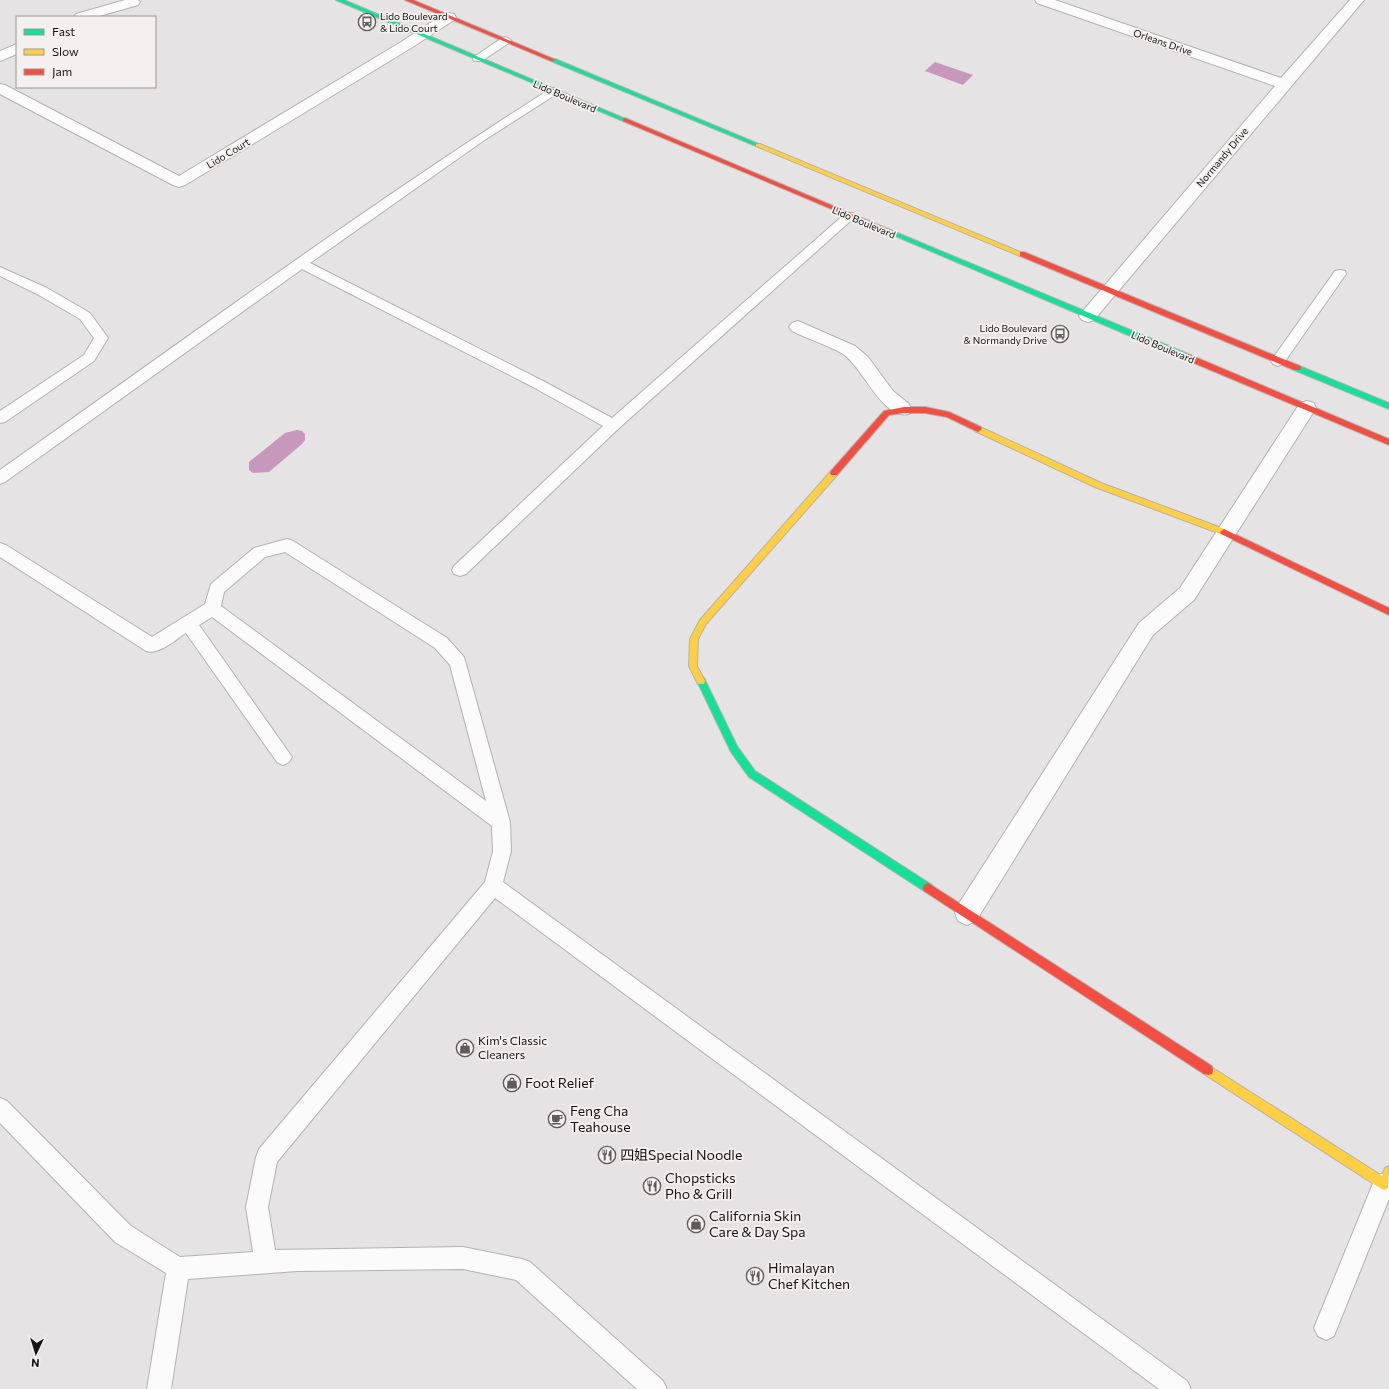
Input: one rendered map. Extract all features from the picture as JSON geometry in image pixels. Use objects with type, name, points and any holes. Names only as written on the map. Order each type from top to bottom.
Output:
[{"type":"street","name":"Lido Boulevard","points":[[339,0],[1389,442]]},
{"type":"street","points":[[408,0],[1389,406]]},
{"type":"street","name":"Orleans Drive","points":[[1042,0],[1284,84]]},
{"type":"street","name":"Normandy Drive","points":[[1088,316],[1284,84],[1358,0]]},
{"type":"street","points":[[84,16],[133,2]]},
{"type":"street","name":"Lido Court","points":[[0,88],[178,182],[422,35],[449,17]]},
{"type":"street","points":[[0,57],[16,49]]},
{"type":"street","points":[[798,327],[849,350],[862,361],[887,396],[902,409]]},
{"type":"street","points":[[966,913],[1146,629],[1187,594],[1308,408]]},
{"type":"street","points":[[1386,1178],[966,913],[752,774],[734,749],[693,666],[694,639],[702,622],[887,413],[902,409],[923,409],[949,415],[1098,485],[1227,533],[1389,612]]},
{"type":"lane","points":[[478,59],[506,40]]},
{"type":"lane","points":[[0,478],[479,139],[554,91]]},
{"type":"lane","points":[[460,570],[613,425],[850,216]]},
{"type":"lane","points":[[301,264],[531,381],[613,425]]},
{"type":"lane","points":[[0,271],[42,291],[86,316],[101,338],[89,358],[0,418]]},
{"type":"lane","points":[[1278,361],[1340,274]]},
{"type":"lane","points":[[0,549],[152,646],[189,624],[212,608],[217,589],[260,552],[287,545],[441,643],[458,662],[501,822],[502,851],[493,886],[267,1157],[258,1207],[266,1263]]},
{"type":"lane","points":[[212,608],[501,822]]},
{"type":"lane","points":[[189,624],[283,757]]},
{"type":"lane","points":[[493,886],[1179,1389]]},
{"type":"lane","points":[[0,1108],[123,1234],[178,1268],[297,1260],[463,1258],[522,1270],[655,1389]]},
{"type":"lane","points":[[1326,1328],[1386,1178]]},
{"type":"lane","points":[[159,1389],[178,1268]]},
{"type":"shaded area","points":[[935,62],[973,75],[963,85],[925,71]]},
{"type":"shaded area","points":[[297,430],[302,431],[305,434],[305,440],[269,472],[253,473],[249,470],[249,462],[285,433]]},
{"type":"traffic: fast","points":[[339,0],[625,120]]},
{"type":"traffic: fast","points":[[553,60],[758,145]]},
{"type":"traffic: fast","points":[[888,231],[1185,356]]},
{"type":"traffic: fast","points":[[1297,368],[1389,406]]},
{"type":"traffic: fast","points":[[701,681],[734,749],[752,774],[928,888]]},
{"type":"traffic: slow","points":[[758,145],[1022,254]]},
{"type":"traffic: slow","points":[[978,429],[1098,485],[1224,532]]},
{"type":"traffic: slow","points":[[701,681],[693,666],[694,639],[703,622],[834,473]]},
{"type":"traffic: slow","points":[[1208,1070],[1384,1184],[1389,1172]]},
{"type":"traffic: jam","points":[[408,0],[553,60]]},
{"type":"traffic: jam","points":[[625,120],[888,231]]},
{"type":"traffic: jam","points":[[1022,254],[1297,368]]},
{"type":"traffic: jam","points":[[1185,356],[1389,442]]},
{"type":"traffic: jam","points":[[834,473],[887,413],[904,410],[925,410],[949,415],[978,429]]},
{"type":"traffic: jam","points":[[1224,532],[1389,612]]},
{"type":"traffic: jam","points":[[928,888],[1208,1070]]},
{"type":"place","name":"Lido Boulevard & Lido Court","points":[[367,22]]},
{"type":"place","name":"Lido Boulevard & Normandy Drive","points":[[1060,334]]},
{"type":"place","name":"Kim's Classic Cleaners","points":[[465,1048]]},
{"type":"place","name":"Foot Relief","points":[[512,1083]]},
{"type":"place","name":"Feng Cha Teahouse","points":[[557,1119]]},
{"type":"place","name":"四姐Special Noodle","points":[[607,1155]]},
{"type":"place","name":"Chopsticks Pho & Grill","points":[[652,1186]]},
{"type":"place","name":"California Skin Care & Day Spa","points":[[696,1224]]},
{"type":"place","name":"Himalayan Chef Kitchen","points":[[755,1276]]}]
